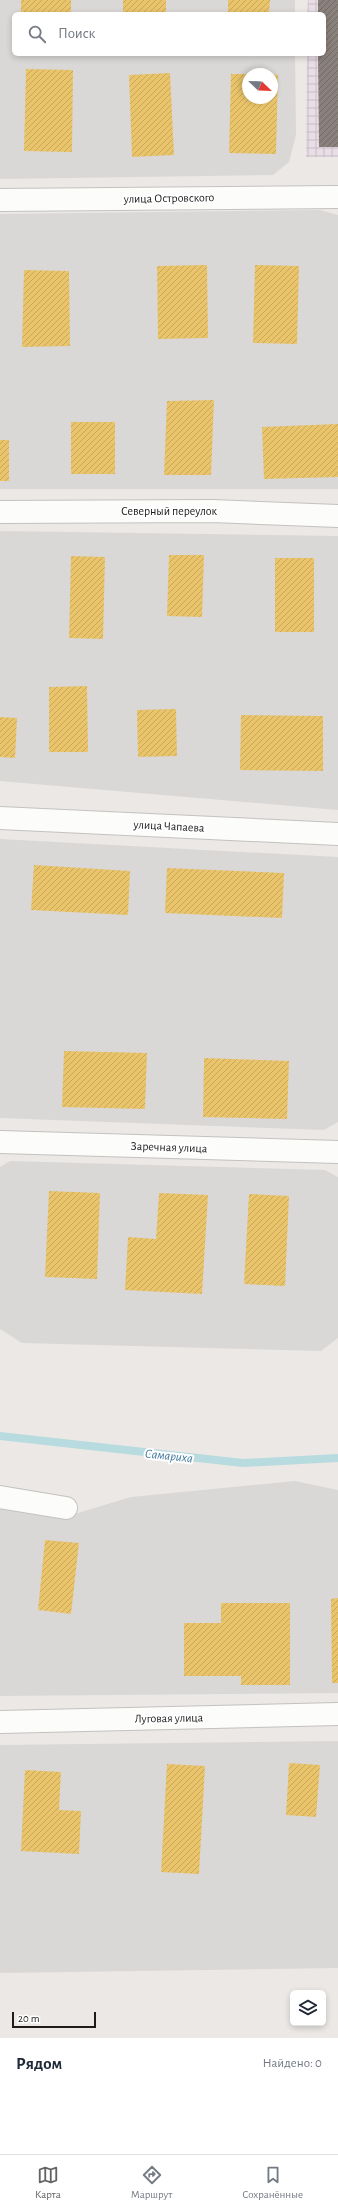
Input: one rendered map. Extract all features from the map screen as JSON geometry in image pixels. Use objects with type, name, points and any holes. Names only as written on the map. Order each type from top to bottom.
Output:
[{"type":"street","name":"улица Островского","points":[[0,200],[338,197]]},
{"type":"street","name":"Северный переулок","points":[[0,512],[212,510],[338,516]]},
{"type":"street","name":"улица Чапаева","points":[[0,818],[338,834]]},
{"type":"street","name":"Заречная улица","points":[[0,1142],[338,1152]]},
{"type":"street","points":[[0,1497],[66,1508]]},
{"type":"street","name":"Луговая улица","points":[[0,1722],[338,1714]]},
{"type":"shaded area","points":[[0,0],[295,0],[295,12],[12,12],[12,56],[295,56],[296,135],[289,162],[273,175],[0,179]]},
{"type":"shaded area","points":[[308,0],[338,0],[338,157],[306,157],[307,56],[326,56],[326,12],[307,12]]},
{"type":"shaded area","points":[[320,210],[338,215],[338,489],[0,489],[0,214]]},
{"type":"shaded area","points":[[0,531],[338,536],[338,810],[0,781]]},
{"type":"shaded area","points":[[0,839],[338,857],[338,1122],[324,1130],[0,1118]]},
{"type":"shaded area","points":[[10,1161],[325,1170],[338,1177],[338,1338],[321,1351],[22,1343],[0,1329],[0,1167]]},
{"type":"shaded area","points":[[295,1481],[338,1490],[338,1693],[0,1696],[0,1508],[68,1516],[131,1497]]},
{"type":"shaded area","points":[[338,1741],[338,1968],[0,1973],[0,1745]]},
{"type":"building: Жильё","points":[[21,0],[71,0],[71,12],[21,12]]},
{"type":"building: Жильё","points":[[123,0],[166,0],[166,12],[123,12]]},
{"type":"building: Жильё","points":[[228,0],[270,0],[269,12],[228,12]]},
{"type":"building: Жильё","points":[[26,69],[73,70],[72,152],[24,151]]},
{"type":"building: Жильё","points":[[170,73],[174,155],[132,157],[129,75]]},
{"type":"building: Жильё","points":[[231,74],[242,74],[242,104],[277,104],[276,154],[229,153]]},
{"type":"building: Жильё","points":[[207,265],[208,338],[158,339],[157,266]]},
{"type":"building: Жильё","points":[[255,265],[299,266],[297,344],[253,343]]},
{"type":"building: Жильё","points":[[24,270],[69,271],[70,346],[22,347]]},
{"type":"building: Жильё","points":[[214,400],[211,475],[164,475],[167,401]]},
{"type":"building: Жильё","points":[[71,422],[115,422],[115,474],[71,474]]},
{"type":"building: Жильё","points":[[338,424],[338,477],[264,479],[262,427]]},
{"type":"building: Жильё","points":[[0,440],[9,440],[9,481],[0,481]]},
{"type":"building: Жильё","points":[[169,555],[204,555],[202,617],[167,616]]},
{"type":"building: Жильё","points":[[71,556],[105,557],[103,639],[69,638]]},
{"type":"building: Жильё","points":[[275,558],[314,558],[314,632],[275,632]]},
{"type":"building: Жильё","points":[[87,686],[88,752],[49,752],[49,687]]},
{"type":"building: Жильё","points":[[176,709],[177,756],[138,757],[137,710]]},
{"type":"building: Жильё","points":[[241,715],[323,716],[323,771],[240,770]]},
{"type":"building: Жильё","points":[[0,717],[17,718],[15,758],[0,757]]},
{"type":"building: Жильё","points":[[34,865],[130,871],[128,915],[31,910]]},
{"type":"building: Жильё","points":[[167,868],[284,873],[282,918],[165,913]]},
{"type":"building: Жильё","points":[[64,1051],[147,1053],[145,1109],[62,1107]]},
{"type":"building: Жильё","points":[[204,1058],[289,1061],[287,1119],[203,1117]]},
{"type":"building: Жильё","points":[[49,1191],[100,1193],[97,1279],[45,1277]]},
{"type":"building: Жильё","points":[[159,1193],[208,1195],[202,1294],[125,1290],[128,1237],[156,1239]]},
{"type":"building: Жильё","points":[[249,1194],[289,1196],[285,1286],[244,1284]]},
{"type":"building: Жильё","points":[[45,1540],[79,1543],[71,1614],[38,1610]]},
{"type":"building: Жильё","points":[[338,1598],[338,1683],[332,1683],[331,1599]]},
{"type":"building: Жильё","points":[[221,1603],[290,1603],[290,1685],[241,1685],[241,1676],[184,1676],[184,1623],[221,1623]]},
{"type":"building: Жильё","points":[[289,1763],[320,1765],[316,1817],[286,1815]]},
{"type":"building: Жильё","points":[[167,1764],[205,1766],[199,1874],[161,1872]]},
{"type":"building: Жильё","points":[[25,1770],[61,1772],[59,1810],[81,1811],[79,1854],[21,1851]]},
{"type":"building: Промзона","points":[[318,0],[338,0],[338,147],[319,147],[318,56],[326,56],[326,12],[318,12]]},
{"type":"waterway","name":"Самариха","points":[[0,1436],[243,1463],[338,1458]]}]
